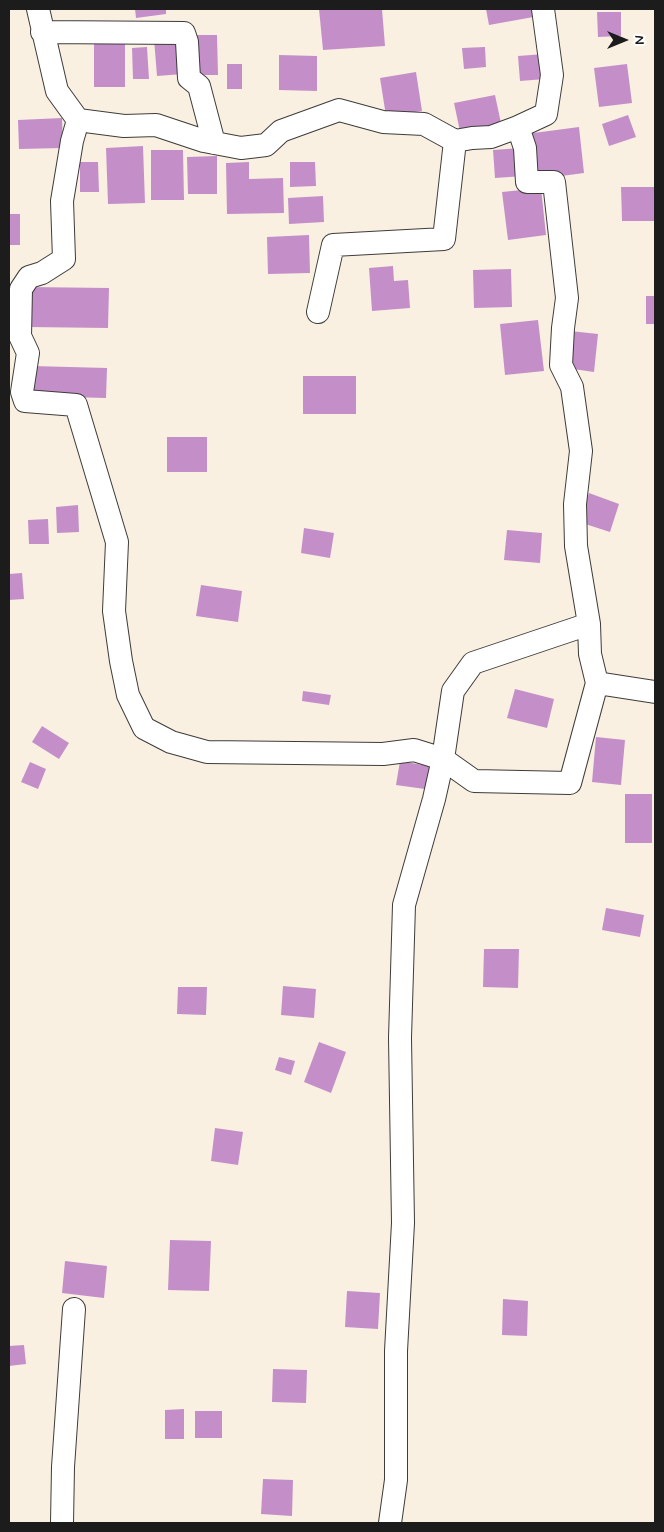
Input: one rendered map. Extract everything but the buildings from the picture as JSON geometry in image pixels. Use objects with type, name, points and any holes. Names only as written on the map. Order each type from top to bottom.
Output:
[{"type":"street","points":[[38,9],[57,91],[78,120],[124,126],[156,125],[214,143],[241,148],[266,145],[281,131],[339,110],[383,122],[424,124],[455,141],[472,138],[491,138],[546,114],[552,75],[544,9]]},
{"type":"street","points":[[42,32],[184,34],[187,42],[189,78],[199,86],[214,143]]},
{"type":"street","points":[[78,120],[72,141],[62,201],[64,259],[42,273],[29,277],[21,288],[20,336],[28,353],[22,392],[16,397],[25,401],[76,405],[117,542],[114,611],[121,661],[128,696],[144,728],[171,742],[207,752],[383,754],[414,750],[443,760],[474,781],[570,783],[597,683],[590,654],[589,624],[576,546],[574,504],[581,450],[572,387],[561,365],[567,298],[554,182],[527,182],[525,148],[518,126]]},
{"type":"street","points":[[318,312],[333,245],[444,239],[455,141]]},
{"type":"street","points":[[390,1523],[396,1480],[396,1351],[403,1223],[400,1038],[404,905],[443,760],[453,691],[473,663],[589,624]]},
{"type":"street","points":[[597,683],[655,692]]},
{"type":"street","points":[[62,1523],[63,1467],[74,1309]]}]
